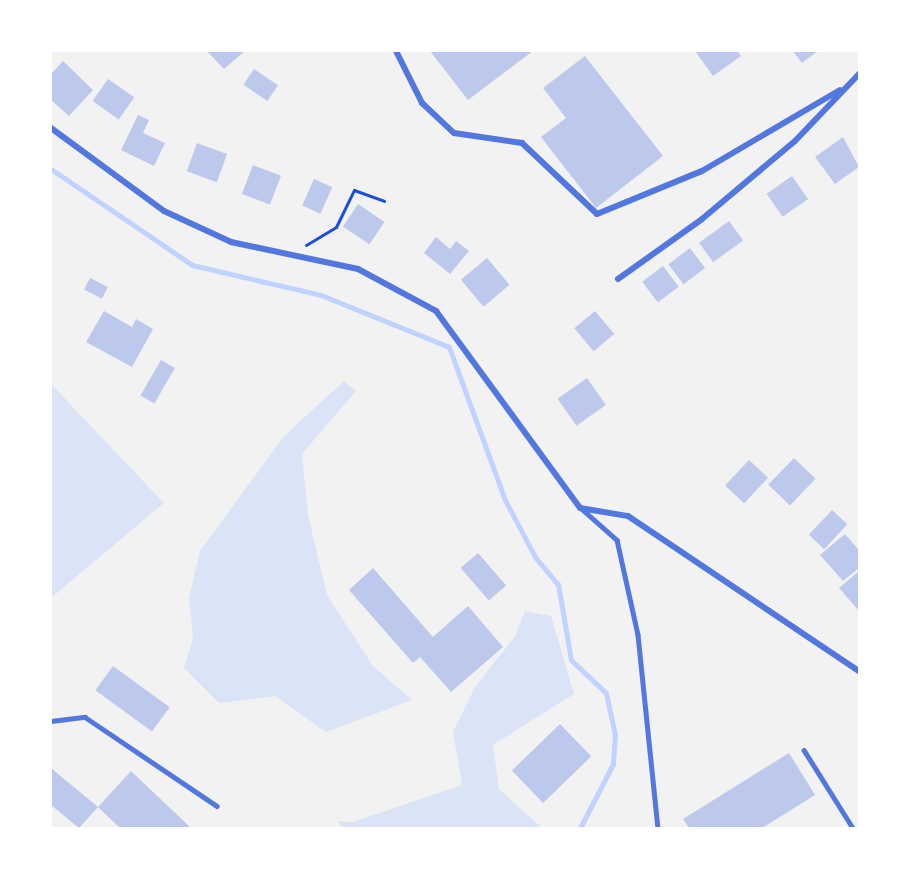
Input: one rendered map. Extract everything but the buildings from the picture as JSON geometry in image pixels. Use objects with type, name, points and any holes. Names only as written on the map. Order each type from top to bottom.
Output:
[{"type":"street","points":[[396,51],[422,103],[454,133],[522,143],[597,214],[702,171],[840,90]]},
{"type":"street","points":[[618,279],[702,219],[795,141],[840,90],[859,74]]},
{"type":"street","points":[[51,128],[164,211],[231,242],[358,269],[436,311],[580,507],[628,516],[859,671]]},
{"type":"lane","points":[[580,507],[617,540],[638,635],[658,828]]},
{"type":"lane","points":[[51,721],[85,717],[218,806]]},
{"type":"lane","points":[[804,750],[853,828]]},
{"type":"path","points":[[300,246],[336,227],[354,190],[384,201]]},
{"type":"shaded area","points":[[344,381],[356,391],[302,454],[308,515],[327,595],[373,666],[412,700],[326,732],[275,696],[219,703],[184,668],[193,638],[189,598],[200,551],[284,436]]},
{"type":"shaded area","points":[[51,384],[164,503],[51,598]]},
{"type":"shaded area","points":[[525,611],[551,616],[574,694],[493,745],[499,789],[542,828],[342,828],[338,821],[353,822],[462,785],[453,732],[475,687],[515,636]]},
{"type":"waterway","points":[[51,169],[192,265],[321,295],[449,347],[505,500],[535,557],[558,584],[571,660],[606,693],[615,735],[613,764],[580,828]]}]
